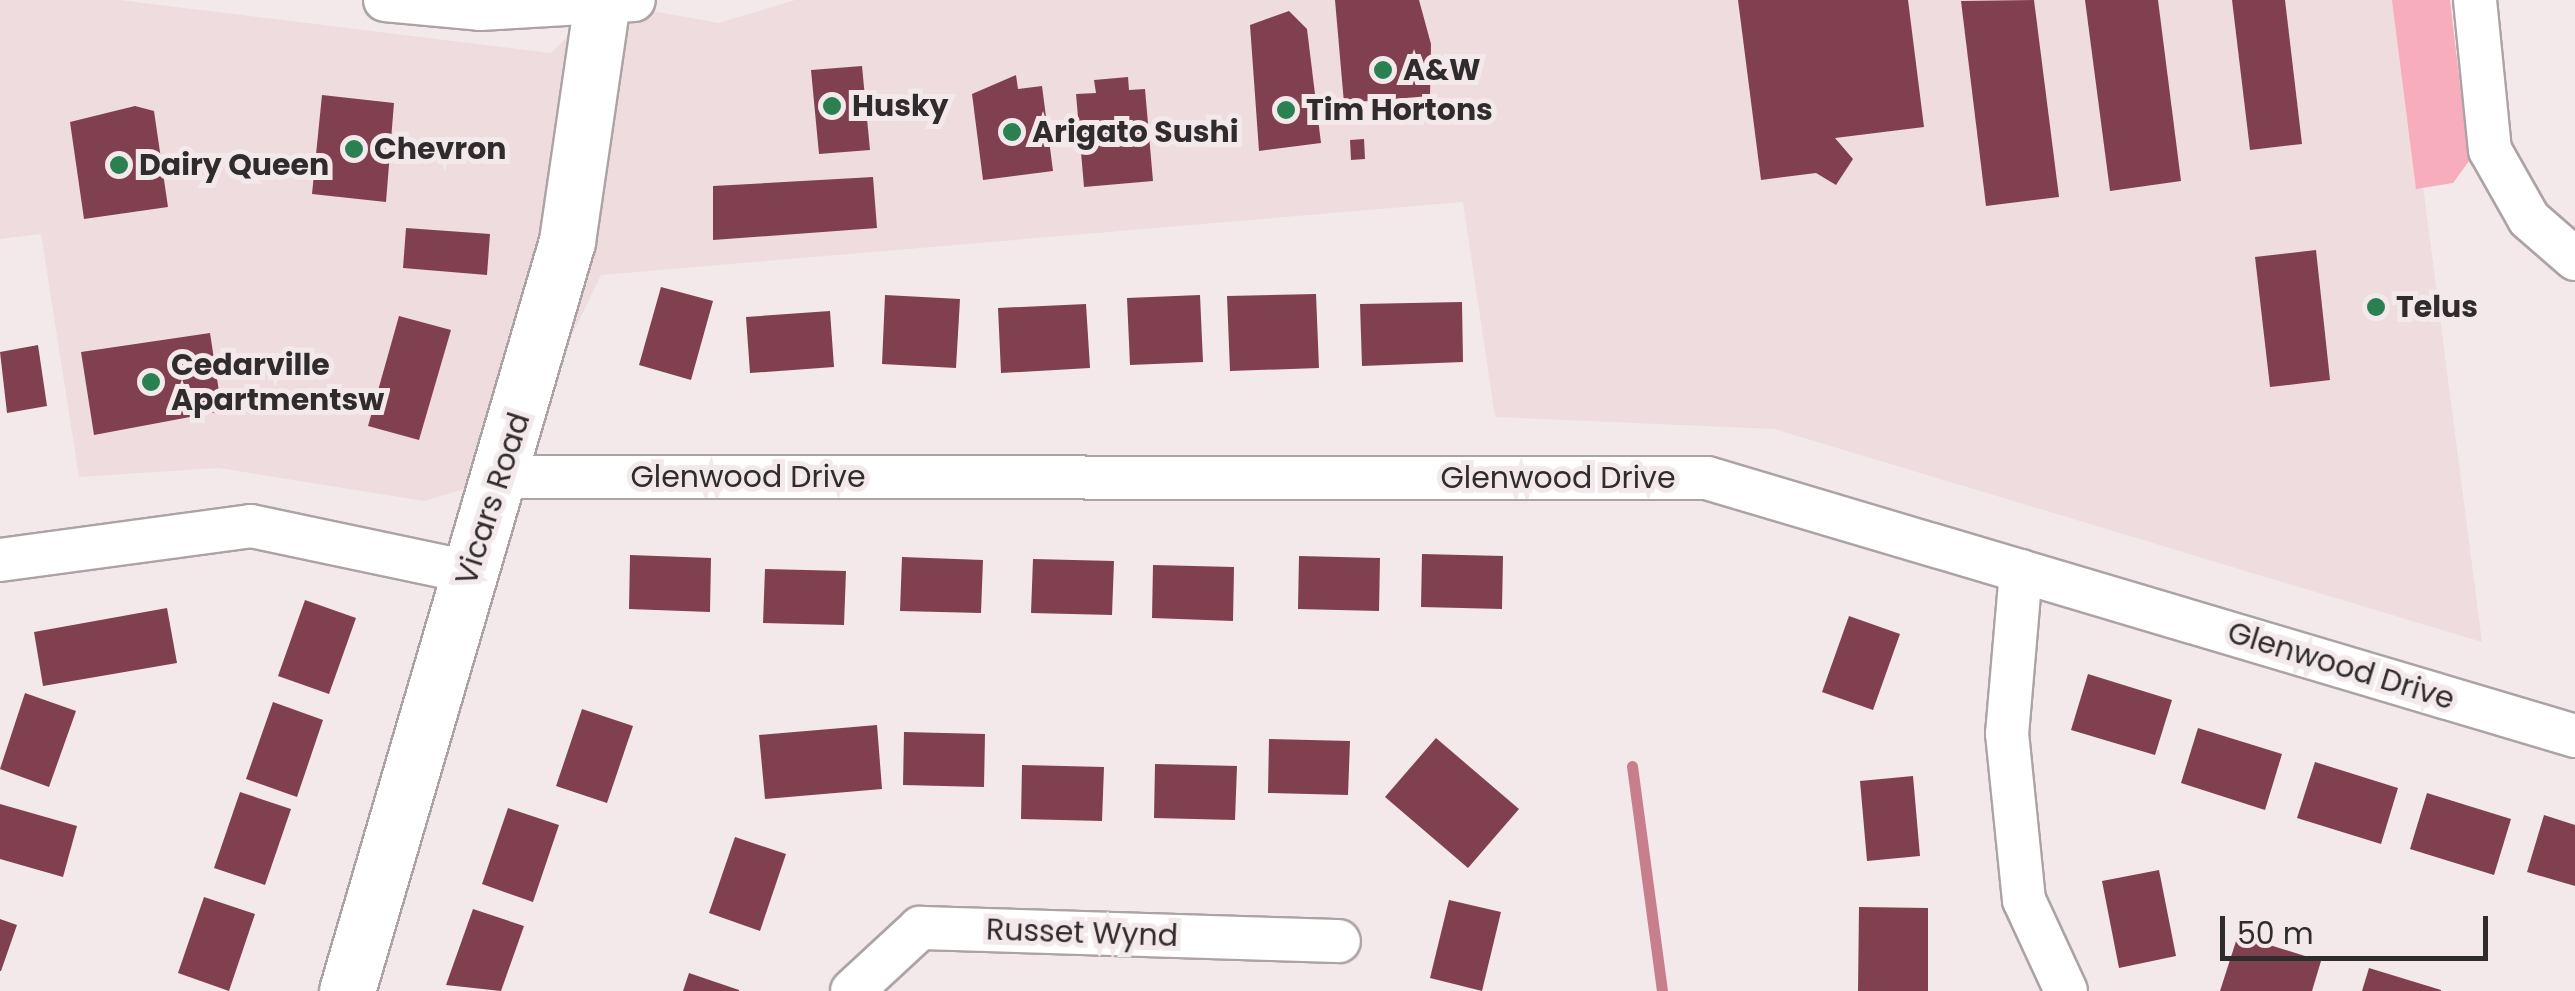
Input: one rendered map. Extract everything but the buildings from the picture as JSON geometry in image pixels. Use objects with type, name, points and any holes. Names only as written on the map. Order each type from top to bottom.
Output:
[{"type":"street","points":[[385,0],[480,9],[612,1]]},
{"type":"street","points":[[2475,0],[2490,150],[2528,219],[2575,259]]},
{"type":"street","name":"Vicars Road","points":[[347,991],[470,572],[504,477],[582,179],[612,1]]},
{"type":"street","name":"Glenwood Drive","points":[[504,477],[1707,478],[2575,736]]},
{"type":"street","points":[[0,560],[251,526],[470,572]]},
{"type":"street","points":[[2021,571],[2007,733],[2024,900],[2066,991]]},
{"type":"street","name":"Russet Wynd","points":[[852,991],[920,928],[1339,940]]},
{"type":"shaded area","points":[[0,0],[119,0],[551,53],[602,2],[719,23],[795,0],[2399,0],[2482,642],[1774,429],[1495,417],[1463,202],[601,275],[504,477],[424,501],[219,468],[79,477],[41,234],[0,239]]},
{"type":"shaded area","points":[[2392,0],[2450,0],[2469,161],[2453,183],[2416,189]]},
{"type":"waterway","points":[[1632,766],[1662,991]]},
{"type":"place","name":"A&W","points":[[1383,70]]},
{"type":"place","name":"Husky","points":[[832,106]]},
{"type":"place","name":"Tim Hortons","points":[[1286,110]]},
{"type":"place","name":"Arigato Sushi","points":[[1012,132]]},
{"type":"place","name":"Chevron","points":[[354,149]]},
{"type":"place","name":"Dairy Queen","points":[[119,165]]},
{"type":"place","name":"Telus","points":[[2376,307]]},
{"type":"place","name":"Cedarville Apartmentsw","points":[[151,382]]}]
